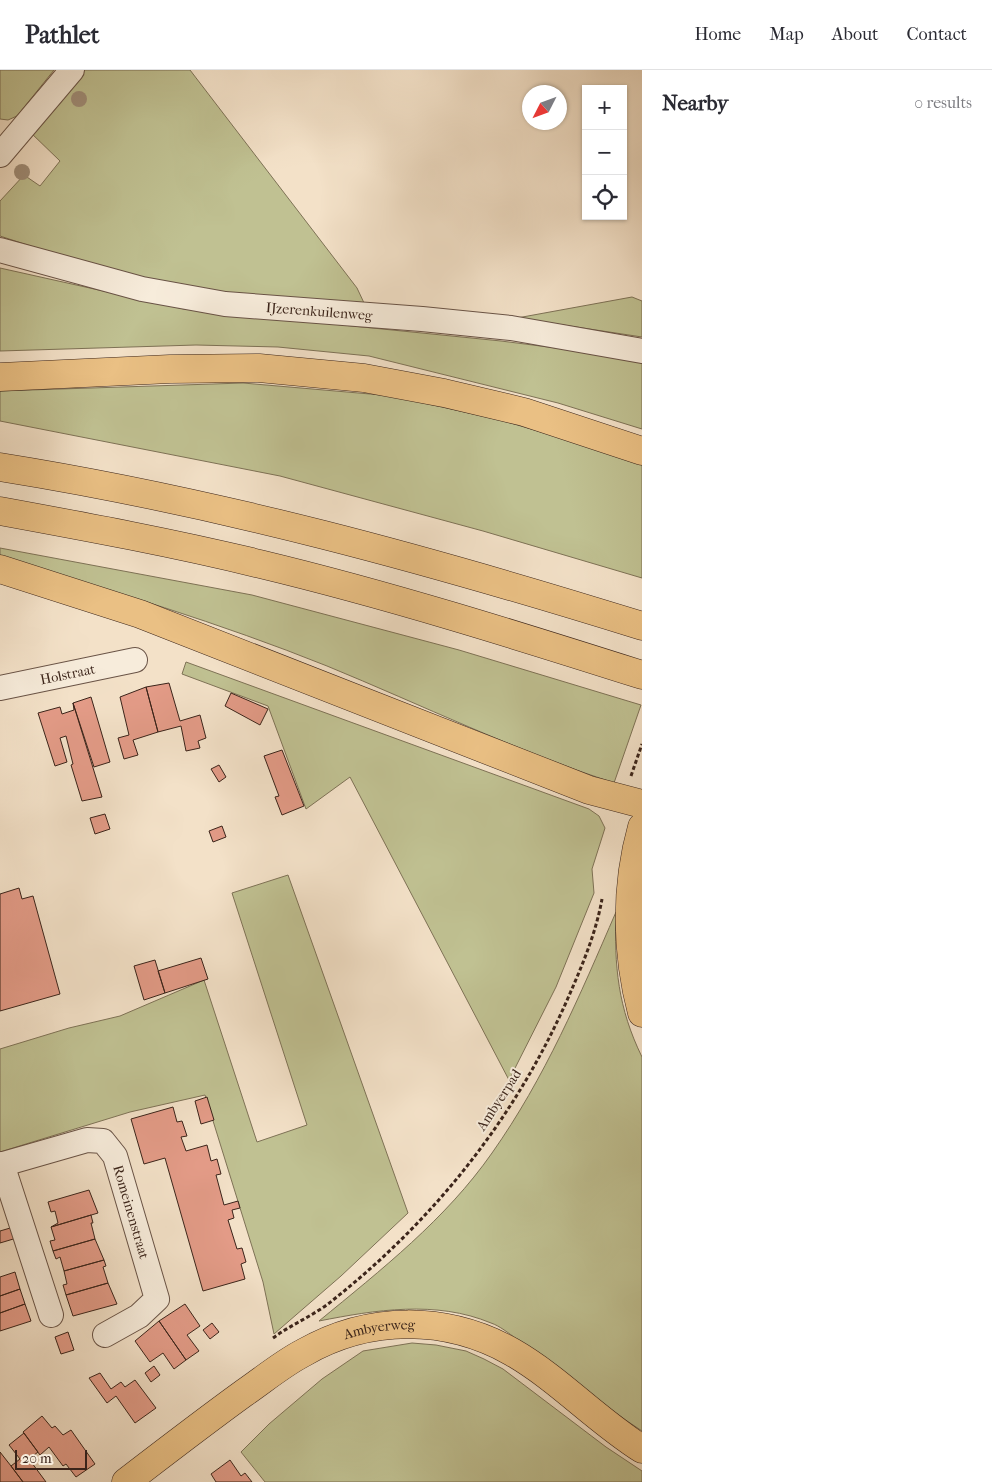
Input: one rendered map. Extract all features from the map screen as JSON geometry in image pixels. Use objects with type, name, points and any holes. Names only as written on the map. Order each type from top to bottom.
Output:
[{"type":"main road","points":[[0,377],[170,369],[259,368],[364,378],[444,393],[524,412],[642,451]]},
{"type":"main road","points":[[0,466],[60,476],[230,511],[362,543],[642,626]]},
{"type":"main road","points":[[0,511],[112,532],[262,564],[504,631],[642,675]]},
{"type":"main road","points":[[0,569],[140,614],[589,790],[633,802]]},
{"type":"main road","points":[[642,827],[636,849],[630,892],[630,941],[636,989],[642,1013]]},
{"type":"main road","name":"Ambyerweg","points":[[126,1482],[226,1406],[304,1352],[339,1336],[361,1329],[399,1324],[423,1324],[447,1328],[478,1336],[493,1343],[534,1366],[614,1430],[642,1449]]},
{"type":"street","points":[[0,155],[8,130],[72,70]]},
{"type":"street","name":"IJzerenkuilenweg","points":[[0,250],[142,288],[224,304],[422,319],[511,328],[642,351]]},
{"type":"street","name":"Holstraat","points":[[0,688],[135,660]]},
{"type":"street","name":"Romeinenstraat","points":[[1,1165],[87,1140],[103,1141],[115,1156],[157,1299],[139,1316],[105,1335]]},
{"type":"street","points":[[1,1165],[51,1315]]},
{"type":"path","points":[[633,802],[642,744]]},
{"type":"path","name":"Ambyerpad","points":[[275,1336],[332,1301],[368,1271],[422,1219],[455,1183],[478,1153],[507,1112],[557,1024],[583,964],[603,894]]},
{"type":"green space","points":[[0,70],[54,70],[17,116],[8,120],[0,119]]},
{"type":"green space","points":[[80,70],[190,70],[357,288],[365,305],[188,289],[85,264],[0,236],[0,201],[24,175],[40,186],[60,161],[29,131]]},
{"type":"green space","points":[[0,268],[184,309],[501,341],[627,357],[642,361],[642,429],[558,403],[369,356],[278,347],[196,345],[0,351]]},
{"type":"green space","points":[[632,297],[642,301],[642,337],[517,318]]},
{"type":"green space","points":[[243,383],[393,396],[500,420],[642,461],[642,578],[483,531],[280,476],[0,421],[0,391]]},
{"type":"green space","points":[[0,548],[252,595],[459,650],[641,705],[614,783],[541,757],[287,650],[165,608],[0,557]]},
{"type":"green space","points":[[186,662],[589,809],[599,816],[605,828],[592,869],[594,893],[556,987],[509,1080],[350,777],[306,809],[268,706],[182,674]]},
{"type":"green space","points":[[288,875],[408,1213],[341,1276],[274,1334],[263,1282],[205,1095],[130,1112],[0,1152],[0,1049],[69,1028],[120,1016],[204,980],[257,1142],[307,1125],[232,893]]},
{"type":"green space","points":[[616,912],[616,951],[619,986],[628,1021],[642,1057],[642,1431],[610,1409],[549,1361],[494,1324],[449,1311],[427,1309],[362,1313],[319,1321],[412,1243],[454,1200],[492,1153],[511,1125],[545,1066],[575,1005]]},
{"type":"green space","points":[[412,1343],[436,1345],[466,1351],[503,1369],[606,1447],[642,1471],[642,1482],[265,1482],[241,1452],[269,1424],[322,1379],[363,1351]]},
{"type":"building","points":[[169,683],[180,721],[200,715],[206,738],[198,741],[200,748],[186,751],[181,726],[158,732],[146,687]]},
{"type":"building","points":[[146,687],[158,732],[133,740],[138,755],[124,759],[118,738],[129,735],[120,697]]},
{"type":"building","points":[[231,693],[268,709],[260,725],[225,706]]},
{"type":"building","points":[[91,697],[110,762],[94,767],[73,703]]},
{"type":"building","points":[[73,703],[102,797],[82,801],[71,765],[73,764],[66,736],[60,738],[67,762],[55,766],[38,713],[60,707],[62,714],[74,710]]},
{"type":"building","points":[[282,750],[304,806],[282,815],[275,797],[279,796],[264,756]]},
{"type":"building","points":[[219,765],[226,777],[219,782],[211,769]]},
{"type":"building","points":[[105,814],[110,829],[95,834],[90,818]]},
{"type":"building","points":[[222,826],[226,837],[213,842],[209,831]]},
{"type":"building","points":[[19,888],[22,899],[33,896],[60,994],[0,1011],[0,894]]},
{"type":"building","points":[[201,958],[208,979],[165,993],[158,971]]},
{"type":"building","points":[[155,960],[165,993],[144,1000],[134,966]]},
{"type":"building","points":[[207,1097],[214,1120],[201,1124],[195,1101]]},
{"type":"building","points":[[173,1107],[177,1122],[182,1121],[187,1136],[181,1137],[186,1151],[207,1145],[211,1161],[217,1159],[221,1174],[216,1175],[224,1205],[238,1201],[240,1208],[232,1210],[234,1218],[228,1220],[237,1249],[242,1248],[246,1262],[241,1264],[245,1279],[203,1291],[165,1158],[144,1164],[131,1119]]},
{"type":"building","points":[[89,1190],[98,1213],[51,1227],[58,1223],[55,1211],[51,1212],[48,1202]]},
{"type":"building","points":[[91,1215],[95,1239],[53,1251],[50,1241],[55,1240],[51,1227]]},
{"type":"building","points":[[17,1226],[20,1237],[0,1243],[0,1231]]},
{"type":"building","points":[[95,1239],[104,1260],[64,1271],[60,1257],[56,1259],[53,1251]]},
{"type":"building","points":[[104,1260],[106,1266],[103,1267],[108,1283],[66,1295],[63,1285],[67,1284],[64,1271]]},
{"type":"building","points":[[15,1272],[20,1289],[0,1296],[0,1277]]},
{"type":"building","points":[[108,1283],[117,1304],[73,1316],[66,1295]]},
{"type":"building","points":[[20,1289],[25,1304],[0,1313],[0,1296]]},
{"type":"building","points":[[25,1304],[31,1321],[0,1331],[0,1313]]},
{"type":"building","points":[[185,1304],[200,1326],[187,1335],[199,1351],[186,1360],[159,1321]]},
{"type":"building","points":[[159,1321],[186,1360],[174,1369],[163,1353],[150,1362],[135,1341]]},
{"type":"building","points":[[212,1323],[219,1332],[210,1339],[203,1330]]},
{"type":"building","points":[[68,1332],[74,1350],[61,1354],[55,1337]]},
{"type":"building","points":[[154,1366],[160,1375],[151,1382],[145,1373]]},
{"type":"building","points":[[100,1373],[111,1389],[121,1382],[125,1387],[135,1380],[156,1408],[135,1423],[116,1396],[107,1403],[89,1378]]},
{"type":"building","points":[[42,1416],[52,1428],[55,1426],[63,1435],[71,1430],[95,1464],[76,1477],[66,1464],[63,1466],[49,1447],[40,1455],[23,1432]]},
{"type":"building","points":[[24,1433],[38,1452],[29,1459],[46,1482],[23,1482],[11,1466],[20,1459],[9,1445]]},
{"type":"building","points":[[0,1452],[11,1466],[23,1482],[0,1482]]},
{"type":"building","points":[[230,1460],[241,1476],[245,1473],[252,1482],[216,1482],[211,1474]]}]
